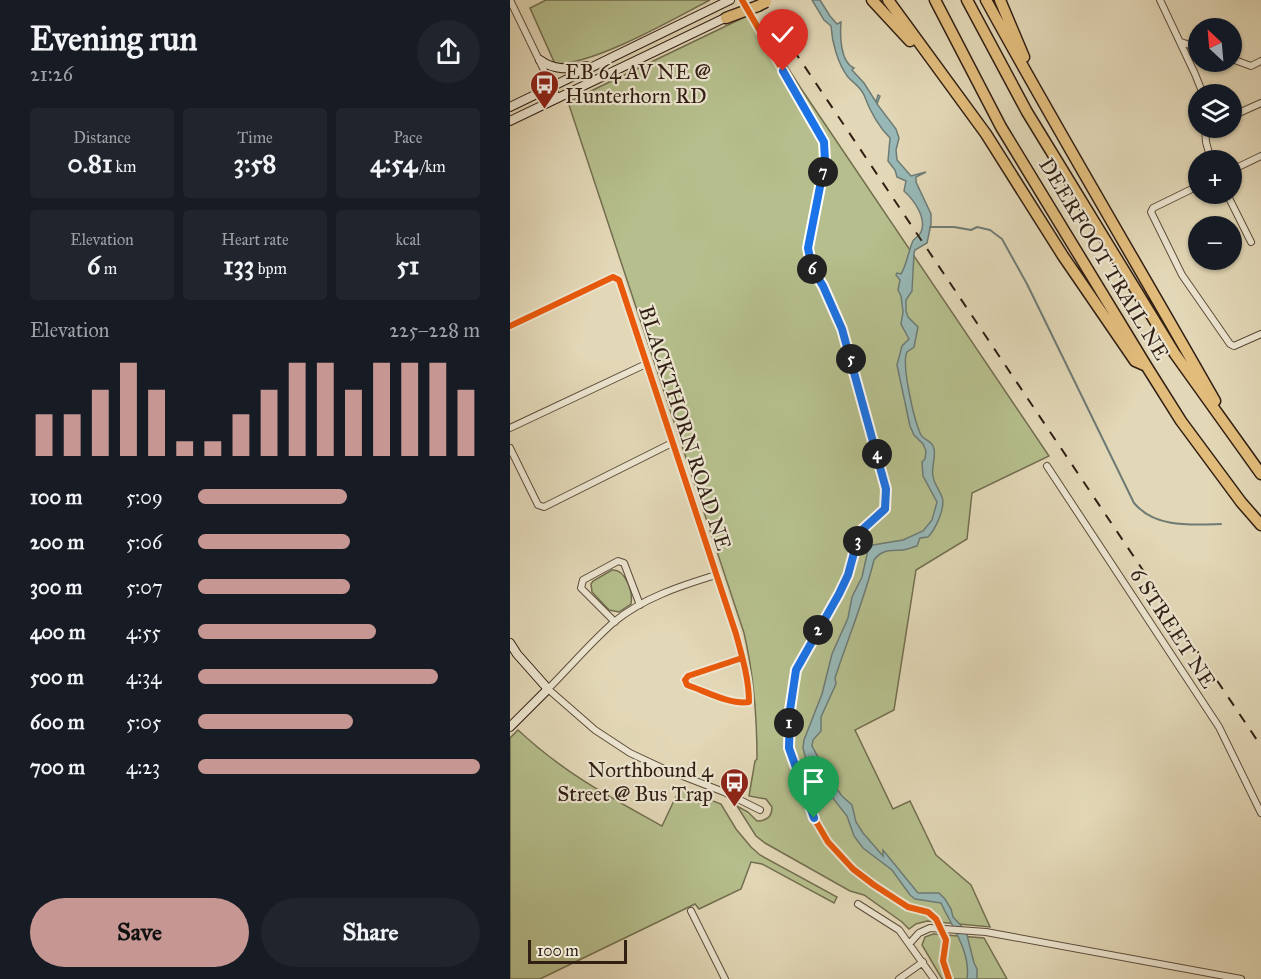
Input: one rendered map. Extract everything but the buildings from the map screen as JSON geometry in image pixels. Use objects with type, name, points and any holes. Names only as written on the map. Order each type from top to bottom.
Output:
[{"type":"highway","points":[[873,0],[939,71]]},
{"type":"highway","points":[[888,0],[986,134],[1063,256],[1135,361],[1147,367]]},
{"type":"highway","name":"DEERFOOT TRAIL NE","points":[[935,0],[1001,127],[1147,367],[1181,421],[1241,502],[1261,525]]},
{"type":"highway","name":"DEERFOOT TRAIL NE","points":[[967,0],[1027,112],[1174,354],[1261,474]]},
{"type":"highway","points":[[986,0],[1077,165],[1217,403],[1261,466]]},
{"type":"highway","points":[[999,0],[1077,165]]},
{"type":"highway","points":[[726,18],[755,5]]},
{"type":"main road","points":[[510,107],[730,0]]},
{"type":"main road","points":[[510,121],[726,18]]},
{"type":"main road","points":[[540,60],[548,66],[563,69],[599,64]]},
{"type":"main road","points":[[510,643],[548,689],[510,727]]},
{"type":"street","points":[[510,0],[557,98]]},
{"type":"street","points":[[1160,0],[1199,84]]},
{"type":"street","points":[[1180,42],[1188,45]]},
{"type":"street","points":[[1242,63],[1251,66],[1261,61]]},
{"type":"street","points":[[1242,112],[1261,103]]},
{"type":"street","points":[[1242,165],[1261,156]]},
{"type":"street","points":[[1188,191],[1153,208],[1151,212],[1182,275],[1230,344],[1234,346],[1261,334]]},
{"type":"street","points":[[1232,204],[1251,242]]},
{"type":"street","name":"BLACKTHORN ROAD NE","points":[[510,326],[613,277],[619,280],[736,634],[742,658],[747,681],[749,702],[741,703],[726,699],[687,685],[685,680],[688,676],[742,658]]},
{"type":"street","points":[[510,428],[646,364]]},
{"type":"street","points":[[510,448],[538,505],[544,507],[672,442]]},
{"type":"street","name":"6 STREET NE","points":[[1047,466],[1219,727],[1261,813]]},
{"type":"street","points":[[615,622],[581,588],[583,580],[618,561],[624,563],[640,605]]},
{"type":"street","points":[[716,575],[675,588],[640,605],[615,622],[548,689],[595,730],[630,753],[724,792],[760,810]]},
{"type":"street","points":[[858,904],[891,923],[910,943],[934,979]]},
{"type":"street","points":[[691,911],[725,979]]},
{"type":"street","points":[[910,943],[924,930],[939,928],[986,932],[1241,979]]},
{"type":"street","points":[[899,979],[923,962]]},
{"type":"green space","points":[[546,0],[710,0],[612,49],[572,62],[555,64],[530,8]]},
{"type":"green space","points":[[753,13],[802,90],[1049,456],[972,493],[967,539],[916,570],[894,710],[855,730],[893,809],[910,801],[936,855],[971,885],[990,927],[927,921],[909,929],[864,895],[850,891],[765,843],[756,836],[737,806],[757,821],[768,818],[772,810],[766,799],[749,796],[757,759],[753,680],[744,633],[568,102]]},
{"type":"green space","points":[[612,570],[625,577],[631,593],[631,604],[619,612],[609,610],[592,592],[593,581]]},
{"type":"green space","points":[[518,730],[570,771],[662,826],[680,788],[721,804],[736,829],[760,855],[837,897],[834,903],[762,864],[751,862],[741,889],[699,909],[695,904],[540,979],[510,979],[510,738]]},
{"type":"green space","points":[[933,934],[984,938],[1007,979],[942,979],[922,945],[925,937]]},
{"type":"water","points":[[812,0],[820,0],[837,24],[841,22],[842,48],[846,60],[854,68],[852,70],[876,102],[878,95],[880,96],[877,104],[896,129],[899,138],[896,150],[897,160],[911,176],[926,172],[916,177],[916,182],[931,214],[931,224],[927,243],[914,253],[912,291],[906,300],[906,311],[908,317],[918,327],[914,347],[907,352],[906,368],[917,426],[921,436],[933,446],[934,482],[943,501],[939,518],[928,537],[920,538],[917,546],[883,552],[874,560],[835,678],[836,684],[821,717],[821,731],[813,740],[812,746],[831,781],[852,805],[856,822],[863,833],[883,856],[883,850],[918,893],[939,893],[945,899],[953,917],[966,931],[977,969],[977,979],[967,979],[963,949],[941,903],[915,899],[892,870],[863,848],[854,836],[847,816],[818,779],[803,748],[822,694],[832,654],[848,618],[852,597],[862,577],[868,550],[873,545],[903,540],[923,531],[932,520],[937,502],[923,476],[922,462],[926,451],[910,426],[897,365],[902,346],[909,339],[901,324],[903,312],[898,290],[900,280],[896,275],[901,274],[913,241],[921,232],[921,215],[912,199],[904,191],[906,181],[897,177],[888,161],[890,138],[874,118],[862,92],[844,72],[836,53],[831,26],[824,20]]},
{"type":"waterway","points":[[930,227],[971,230],[977,227],[990,230],[1002,239],[1027,284],[1134,503],[1142,511],[1163,521],[1185,524],[1221,524]]},
{"type":"railway","points":[[760,0],[1261,746]]},
{"type":"cycle path","points":[[742,0],[824,142],[825,161],[808,248],[812,268],[823,286],[842,329],[886,489],[885,509],[863,529],[848,575],[839,594],[796,670],[790,710],[789,748],[814,818],[828,842],[853,869],[874,885],[908,907],[928,912],[936,919],[946,940],[943,961],[949,979]]},
{"type":"cycle path","points":[[510,326],[613,277],[619,280],[736,634],[743,659],[749,702],[726,700],[687,685],[685,680],[688,676],[742,658]]},
{"type":"place","name":"EB 64 AV NE @ Hunterhorn RD","points":[[544,110]]},
{"type":"place","name":"Northbound 4 Street @ Bus Trap","points":[[734,808]]},
{"type":"route","points":[[783,71],[824,142],[825,161],[808,248],[812,268],[823,286],[842,329],[886,489],[885,509],[863,529],[858,538],[848,575],[802,658],[792,686],[789,748],[814,818]]}]
